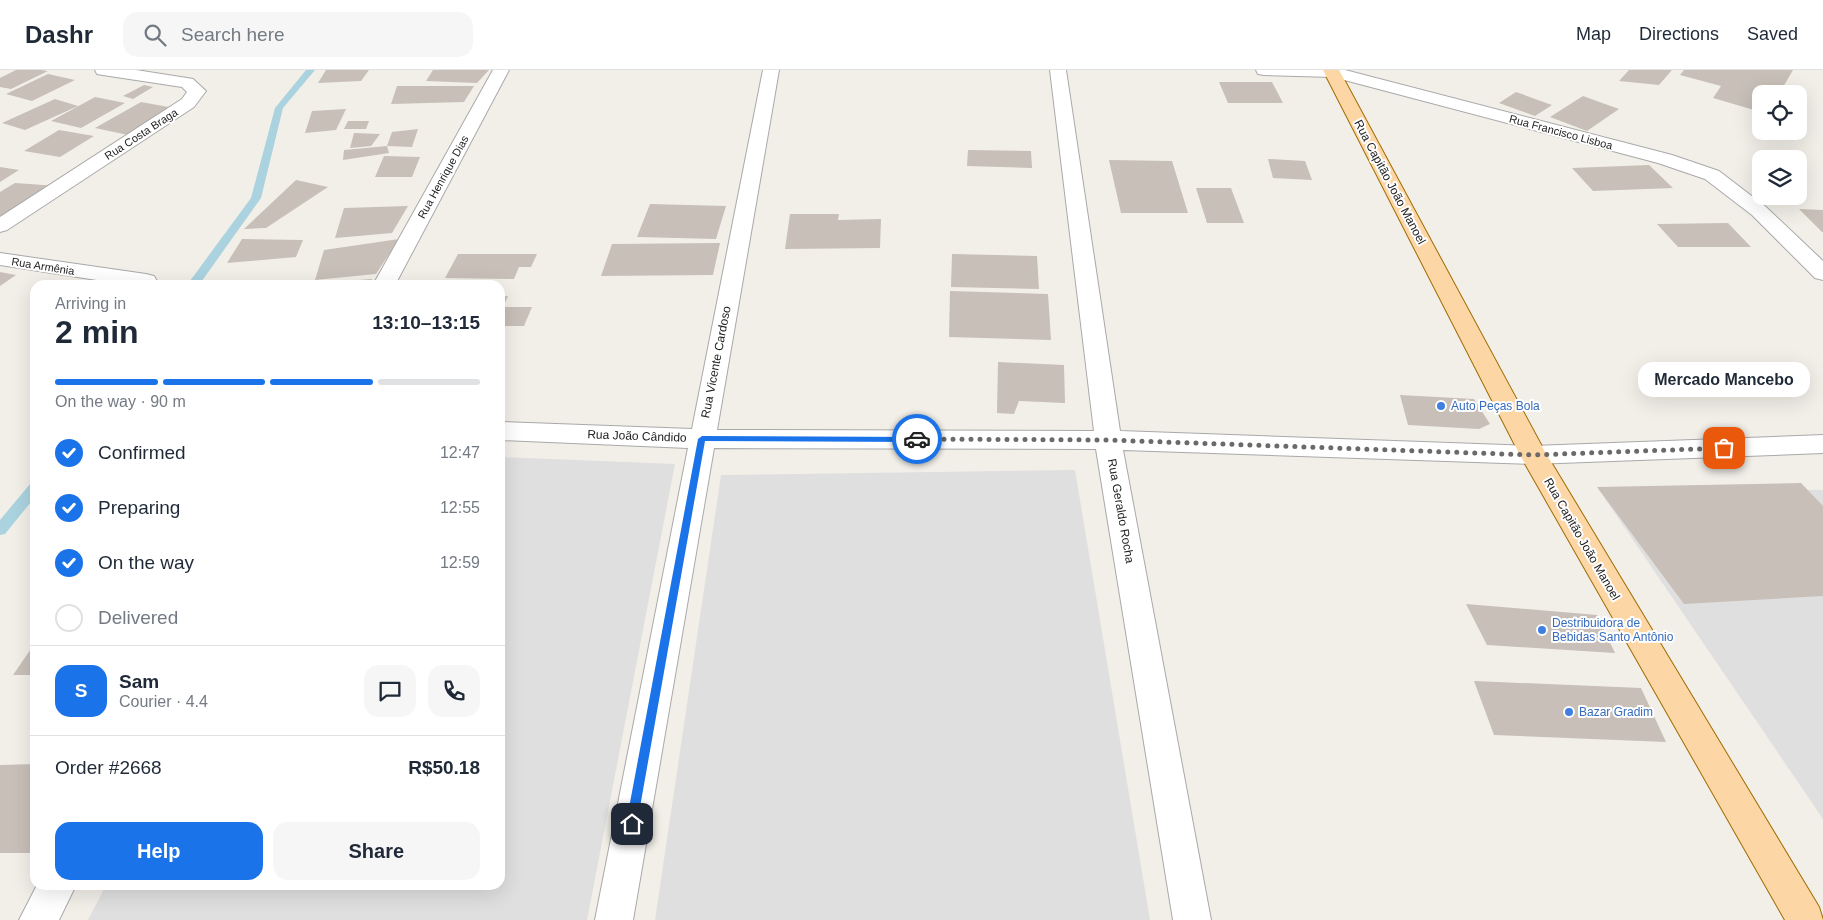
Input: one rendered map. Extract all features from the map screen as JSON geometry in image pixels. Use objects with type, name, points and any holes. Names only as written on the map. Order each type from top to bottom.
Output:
[{"type":"main road","name":"Rua Capitão João Manoel","points":[[1332,71],[1533,455],[1806,920]]},
{"type":"street","name":"Rua Costa Braga","points":[[0,226],[188,103],[197,90],[187,83],[102,70]]},
{"type":"street","points":[[501,70],[516,70]]},
{"type":"street","name":"Rua Henrique Dias","points":[[387,280],[501,70]]},
{"type":"street","name":"Rua Vicente Cardoso","points":[[614,920],[771,70]]},
{"type":"street","name":"Rua Geraldo Rocha","points":[[1058,70],[1108,440],[1192,920]]},
{"type":"street","name":"Rua Francisco Lisboa","points":[[1264,70],[1332,71],[1665,159],[1712,175],[1759,212],[1823,273]]},
{"type":"street","name":"Rua Armênia","points":[[0,259],[139,280]]},
{"type":"street","name":"Rua João Cândido","points":[[505,431],[702,439],[1108,440],[1533,455],[1823,444]]},
{"type":"street","points":[[38,920],[54,890]]},
{"type":"shaded area","points":[[505,457],[675,464],[587,920],[88,920],[103,890],[505,890]]},
{"type":"shaded area","points":[[1075,470],[1150,920],[655,920],[721,475]]},
{"type":"shaded area","points":[[1597,487],[1823,490],[1823,819]]},
{"type":"building","points":[[16,70],[48,71],[11,89],[0,87],[0,78]]},
{"type":"building","points":[[326,70],[369,70],[361,81],[318,83]]},
{"type":"building","points":[[433,70],[489,70],[477,83],[426,81]]},
{"type":"building","points":[[1629,70],[1672,70],[1659,85],[1619,81]]},
{"type":"building","points":[[1684,70],[1793,70],[1784,85],[1752,85],[1752,109],[1713,98],[1721,86],[1680,75]]},
{"type":"building","points":[[48,74],[75,80],[32,101],[6,94]]},
{"type":"building","points":[[1219,82],[1272,82],[1283,103],[1228,103]]},
{"type":"building","points":[[144,85],[153,87],[133,99],[123,96]]},
{"type":"building","points":[[397,86],[474,86],[464,102],[391,104]]},
{"type":"building","points":[[1516,92],[1552,105],[1535,116],[1499,103]]},
{"type":"building","points":[[1583,96],[1619,109],[1587,131],[1550,117]]},
{"type":"building","points":[[95,97],[125,103],[81,128],[51,121]]},
{"type":"building","points":[[55,99],[78,106],[25,130],[2,123]]},
{"type":"building","points":[[141,102],[174,108],[128,135],[95,128]]},
{"type":"building","points":[[346,109],[336,130],[305,133],[312,111]]},
{"type":"building","points":[[348,121],[369,121],[366,129],[344,129]]},
{"type":"building","points":[[418,129],[412,147],[387,146],[392,132]]},
{"type":"building","points":[[59,130],[94,136],[60,157],[24,151]]},
{"type":"building","points":[[354,133],[380,134],[371,146],[350,148]]},
{"type":"building","points":[[387,146],[389,153],[343,160],[344,150]]},
{"type":"building","points":[[968,150],[1031,151],[1032,168],[967,166]]},
{"type":"building","points":[[384,156],[420,157],[412,177],[375,177]]},
{"type":"building","points":[[1268,159],[1305,161],[1312,180],[1273,178]]},
{"type":"building","points":[[1109,160],[1172,161],[1188,213],[1121,213]]},
{"type":"building","points":[[1649,165],[1673,188],[1593,191],[1572,168]]},
{"type":"building","points":[[0,167],[19,170],[0,182]]},
{"type":"building","points":[[296,180],[328,187],[266,228],[244,229]]},
{"type":"building","points":[[15,183],[58,186],[0,223],[0,192]]},
{"type":"building","points":[[1196,188],[1231,188],[1244,223],[1207,223]]},
{"type":"building","points":[[650,204],[726,206],[716,239],[637,237]]},
{"type":"building","points":[[408,206],[392,233],[335,238],[344,208]]},
{"type":"building","points":[[1799,209],[1823,210],[1823,232],[1822,232]]},
{"type":"building","points":[[790,214],[839,214],[838,220],[881,219],[880,248],[785,249]]},
{"type":"building","points":[[1728,223],[1751,247],[1678,247],[1657,224]]},
{"type":"building","points":[[242,239],[303,240],[296,257],[227,263]]},
{"type":"building","points":[[399,239],[376,274],[315,280],[324,250]]},
{"type":"building","points":[[720,243],[713,275],[601,276],[612,244]]},
{"type":"building","points":[[458,254],[537,254],[531,267],[519,267],[514,279],[445,278]]},
{"type":"building","points":[[952,254],[1037,256],[1039,289],[951,287]]},
{"type":"building","points":[[0,272],[16,275],[0,286]]},
{"type":"building","points":[[950,291],[1048,294],[1051,340],[949,337]]},
{"type":"building","points":[[505,307],[532,307],[524,326],[505,326]]},
{"type":"building","points":[[998,362],[1064,365],[1065,403],[1019,401],[1014,414],[997,413]]},
{"type":"building","name":"Auto Peças Bola","points":[[1400,395],[1474,399],[1490,424],[1479,429],[1408,425]]},
{"type":"building","points":[[1801,483],[1823,506],[1823,596],[1684,604],[1597,487]]},
{"type":"building","name":"Destribuidora de Bebidas Santo Antônio","points":[[1466,604],[1597,615],[1615,653],[1487,645]]},
{"type":"building","points":[[30,650],[30,675],[13,675]]},
{"type":"building","name":"Bazar Gradim","points":[[1474,681],[1641,688],[1666,742],[1494,735]]},
{"type":"building","points":[[30,764],[30,853],[0,853],[0,765]]},
{"type":"waterway","points":[[197,280],[256,198],[279,108],[311,70]]},
{"type":"waterway","points":[[0,530],[30,494]]},
{"type":"way so far","points":[[917,439],[1108,440],[1533,455],[1724,448]]},
{"type":"place","name":"Auto Peças Bola","points":[[1441,406]]},
{"type":"place","name":"Mercado Mancebo","points":[[1724,448]]},
{"type":"place","name":"Destribuidora de Bebidas Santo Antônio","points":[[1542,630]]},
{"type":"place","name":"Bazar Gradim","points":[[1569,712]]},
{"type":"route","points":[[632,824],[702,439],[917,439]]}]
